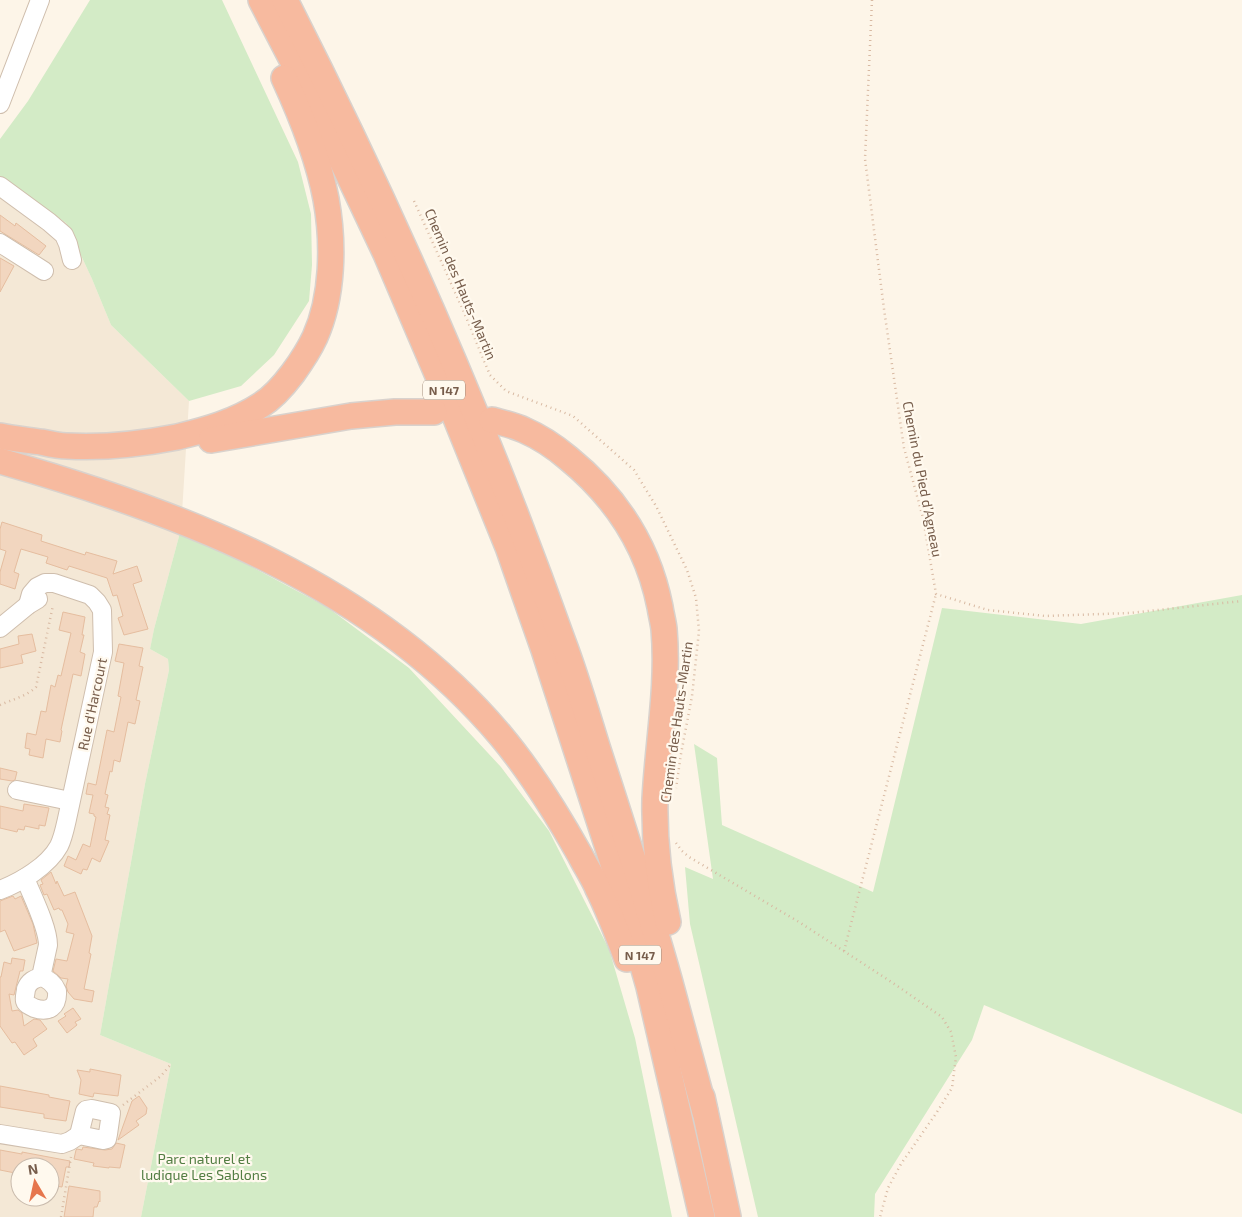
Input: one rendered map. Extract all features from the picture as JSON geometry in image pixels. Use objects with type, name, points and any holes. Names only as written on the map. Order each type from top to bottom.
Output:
[{"type":"highway","points":[[0,436],[66,446],[113,446],[160,440],[205,431],[236,419],[262,405],[282,388],[301,362],[314,338],[322,316],[330,276],[331,238],[326,200],[317,160],[294,100],[250,0]]},
{"type":"highway","name":"N 147","points":[[261,0],[315,104],[386,254],[508,547],[589,785],[620,885],[649,987],[702,1217]]},
{"type":"highway","name":"N 147","points":[[284,0],[358,149],[416,275],[471,403],[529,549],[564,645],[669,978],[704,1112],[728,1217]]},
{"type":"highway","points":[[0,444],[33,451],[72,455],[111,454],[137,452],[352,416],[395,412],[434,412]]},
{"type":"highway","points":[[492,420],[524,430],[554,447],[590,477],[607,495],[629,525],[646,558],[657,592],[664,628],[665,663],[655,799],[655,841],[661,890],[688,1014],[704,1112]]},
{"type":"highway","points":[[0,461],[163,514],[272,561],[323,589],[377,623],[424,659],[463,695],[501,736],[535,781],[567,831],[598,889],[627,958],[659,1062],[680,1119]]},
{"type":"street","points":[[0,104],[40,0]]},
{"type":"street","points":[[0,186],[64,235],[72,260]]},
{"type":"street","points":[[0,243],[44,271]]},
{"type":"street","points":[[28,605],[33,590],[40,585],[48,583],[59,584],[90,595],[100,607]]},
{"type":"street","points":[[0,628],[28,605],[43,596],[56,594],[100,607]]},
{"type":"street","name":"Rue d'Harcourt","points":[[0,890],[25,878],[48,860],[59,846],[62,838],[103,652],[102,610],[100,607]]},
{"type":"street","points":[[17,790],[70,801]]},
{"type":"street","points":[[25,878],[48,940],[41,977]]},
{"type":"street","points":[[0,1134],[62,1144],[75,1138],[103,1140],[107,1139],[111,1113],[92,1109],[86,1110],[75,1138]]},
{"type":"path","name":"Chemin du Pied d’Agneau","points":[[872,0],[865,159],[904,448],[923,518],[936,594]]},
{"type":"path","name":"Chemin des Hauts-Martin","points":[[414,200],[490,376],[506,391],[573,416],[634,470],[656,506],[687,570],[696,598],[699,630],[692,696],[676,788]]},
{"type":"path","points":[[0,705],[36,687],[56,594]]},
{"type":"path","points":[[844,950],[936,594],[988,610],[1045,616],[1130,613],[1242,601]]},
{"type":"path","points":[[675,839],[677,846],[689,856],[844,950],[942,1017],[951,1032],[956,1057],[952,1088],[901,1164],[888,1188],[880,1217]]},
{"type":"path","points":[[111,1113],[161,1076],[171,1064]]},
{"type":"path","points":[[61,1217],[75,1138]]},
{"type":"shaded area","points":[[0,176],[66,223],[111,325],[189,401],[181,529],[150,649],[168,659],[169,670],[145,784],[100,1035],[171,1064],[141,1217],[0,1217]]},
{"type":"green space","points":[[90,0],[222,0],[298,162],[311,214],[312,265],[309,301],[274,355],[241,386],[189,401],[111,325],[66,223],[0,176],[0,139],[28,101]]},
{"type":"green space","name":"Parc naturel et ludique Les Sablons","points":[[181,529],[327,607],[409,668],[501,767],[549,831],[609,949],[635,1038],[672,1217],[141,1217],[171,1064],[100,1035],[145,784],[169,670],[168,659],[150,649]]},
{"type":"green space","points":[[1242,595],[1242,1114],[984,1005],[972,1040],[875,1194],[874,1217],[758,1217],[690,924],[685,867],[713,879],[694,744],[717,758],[722,825],[873,892],[942,608],[1081,624]]},
{"type":"building","points":[[0,215],[15,226],[16,223],[46,246],[39,255],[0,231]]},
{"type":"building","points":[[0,258],[14,266],[0,292]]},
{"type":"building","points":[[2,522],[42,535],[41,541],[85,555],[86,552],[117,561],[113,574],[137,566],[142,581],[133,584],[148,629],[124,635],[118,618],[123,616],[117,595],[113,596],[107,578],[69,566],[67,570],[46,563],[48,557],[21,549],[14,572],[19,574],[15,589],[0,584],[0,572],[6,551],[0,549]]},
{"type":"building","points":[[63,612],[85,617],[82,635],[84,635],[80,652],[85,654],[81,676],[73,674],[60,742],[46,739],[43,758],[29,755],[30,749],[25,748],[27,733],[36,735],[41,711],[46,712],[51,685],[55,687],[58,675],[61,676],[71,633],[59,630]]},
{"type":"building","points":[[32,634],[36,651],[21,655],[23,663],[0,668],[0,649],[19,644],[18,636]]},
{"type":"building","points":[[119,644],[143,648],[139,666],[143,667],[136,700],[140,701],[135,724],[128,722],[120,762],[114,760],[112,772],[110,771],[105,794],[108,795],[105,807],[109,808],[107,814],[110,815],[105,840],[109,841],[100,862],[92,858],[87,870],[83,869],[81,874],[64,866],[68,856],[76,860],[83,844],[90,847],[96,817],[94,814],[89,813],[93,795],[86,794],[88,783],[96,785],[107,730],[114,732],[121,697],[118,696],[124,663],[115,661]]},
{"type":"building","points":[[0,768],[17,772],[15,780],[0,779]]},
{"type":"building","points":[[24,804],[49,808],[45,826],[39,825],[39,829],[25,826],[24,830],[18,829],[17,832],[0,828],[0,806],[23,811]]},
{"type":"building","points":[[51,872],[64,896],[75,892],[92,936],[89,953],[91,954],[84,989],[94,991],[92,1002],[74,999],[66,986],[68,979],[61,978],[53,971],[56,959],[67,961],[74,934],[66,932],[68,924],[62,910],[59,908],[54,910],[47,894],[44,895],[40,885],[43,884],[41,880]]},
{"type":"building","points":[[13,896],[15,899],[21,896],[33,924],[37,943],[14,951],[5,930],[0,932],[0,901]]},
{"type":"building","points":[[12,958],[25,960],[14,995],[9,994],[12,1011],[18,1010],[22,1013],[24,1026],[34,1019],[40,1020],[47,1029],[33,1039],[37,1046],[24,1055],[15,1042],[12,1043],[0,1026],[0,977],[4,962],[11,964]]},
{"type":"building","points":[[73,1008],[81,1019],[75,1022],[77,1025],[67,1033],[58,1021]]},
{"type":"building","points":[[90,1069],[121,1075],[118,1096],[94,1093],[93,1097],[79,1094],[81,1080],[77,1070],[90,1072]]},
{"type":"building","points":[[0,1086],[70,1101],[66,1121],[44,1118],[44,1114],[0,1107]]},
{"type":"building","points":[[139,1096],[147,1108],[146,1114],[136,1121],[139,1125],[118,1140],[132,1101]]},
{"type":"building","points":[[116,1143],[125,1145],[120,1168],[93,1166],[94,1163],[74,1159],[77,1149],[82,1150],[83,1147],[112,1149]]},
{"type":"building","points":[[0,1150],[49,1157],[10,1157],[10,1172],[0,1170]]},
{"type":"building","points":[[60,1159],[70,1161],[69,1167],[66,1167],[62,1187],[60,1187]]},
{"type":"building","points":[[69,1186],[100,1191],[100,1202],[97,1207],[94,1207],[93,1217],[64,1217]]}]
